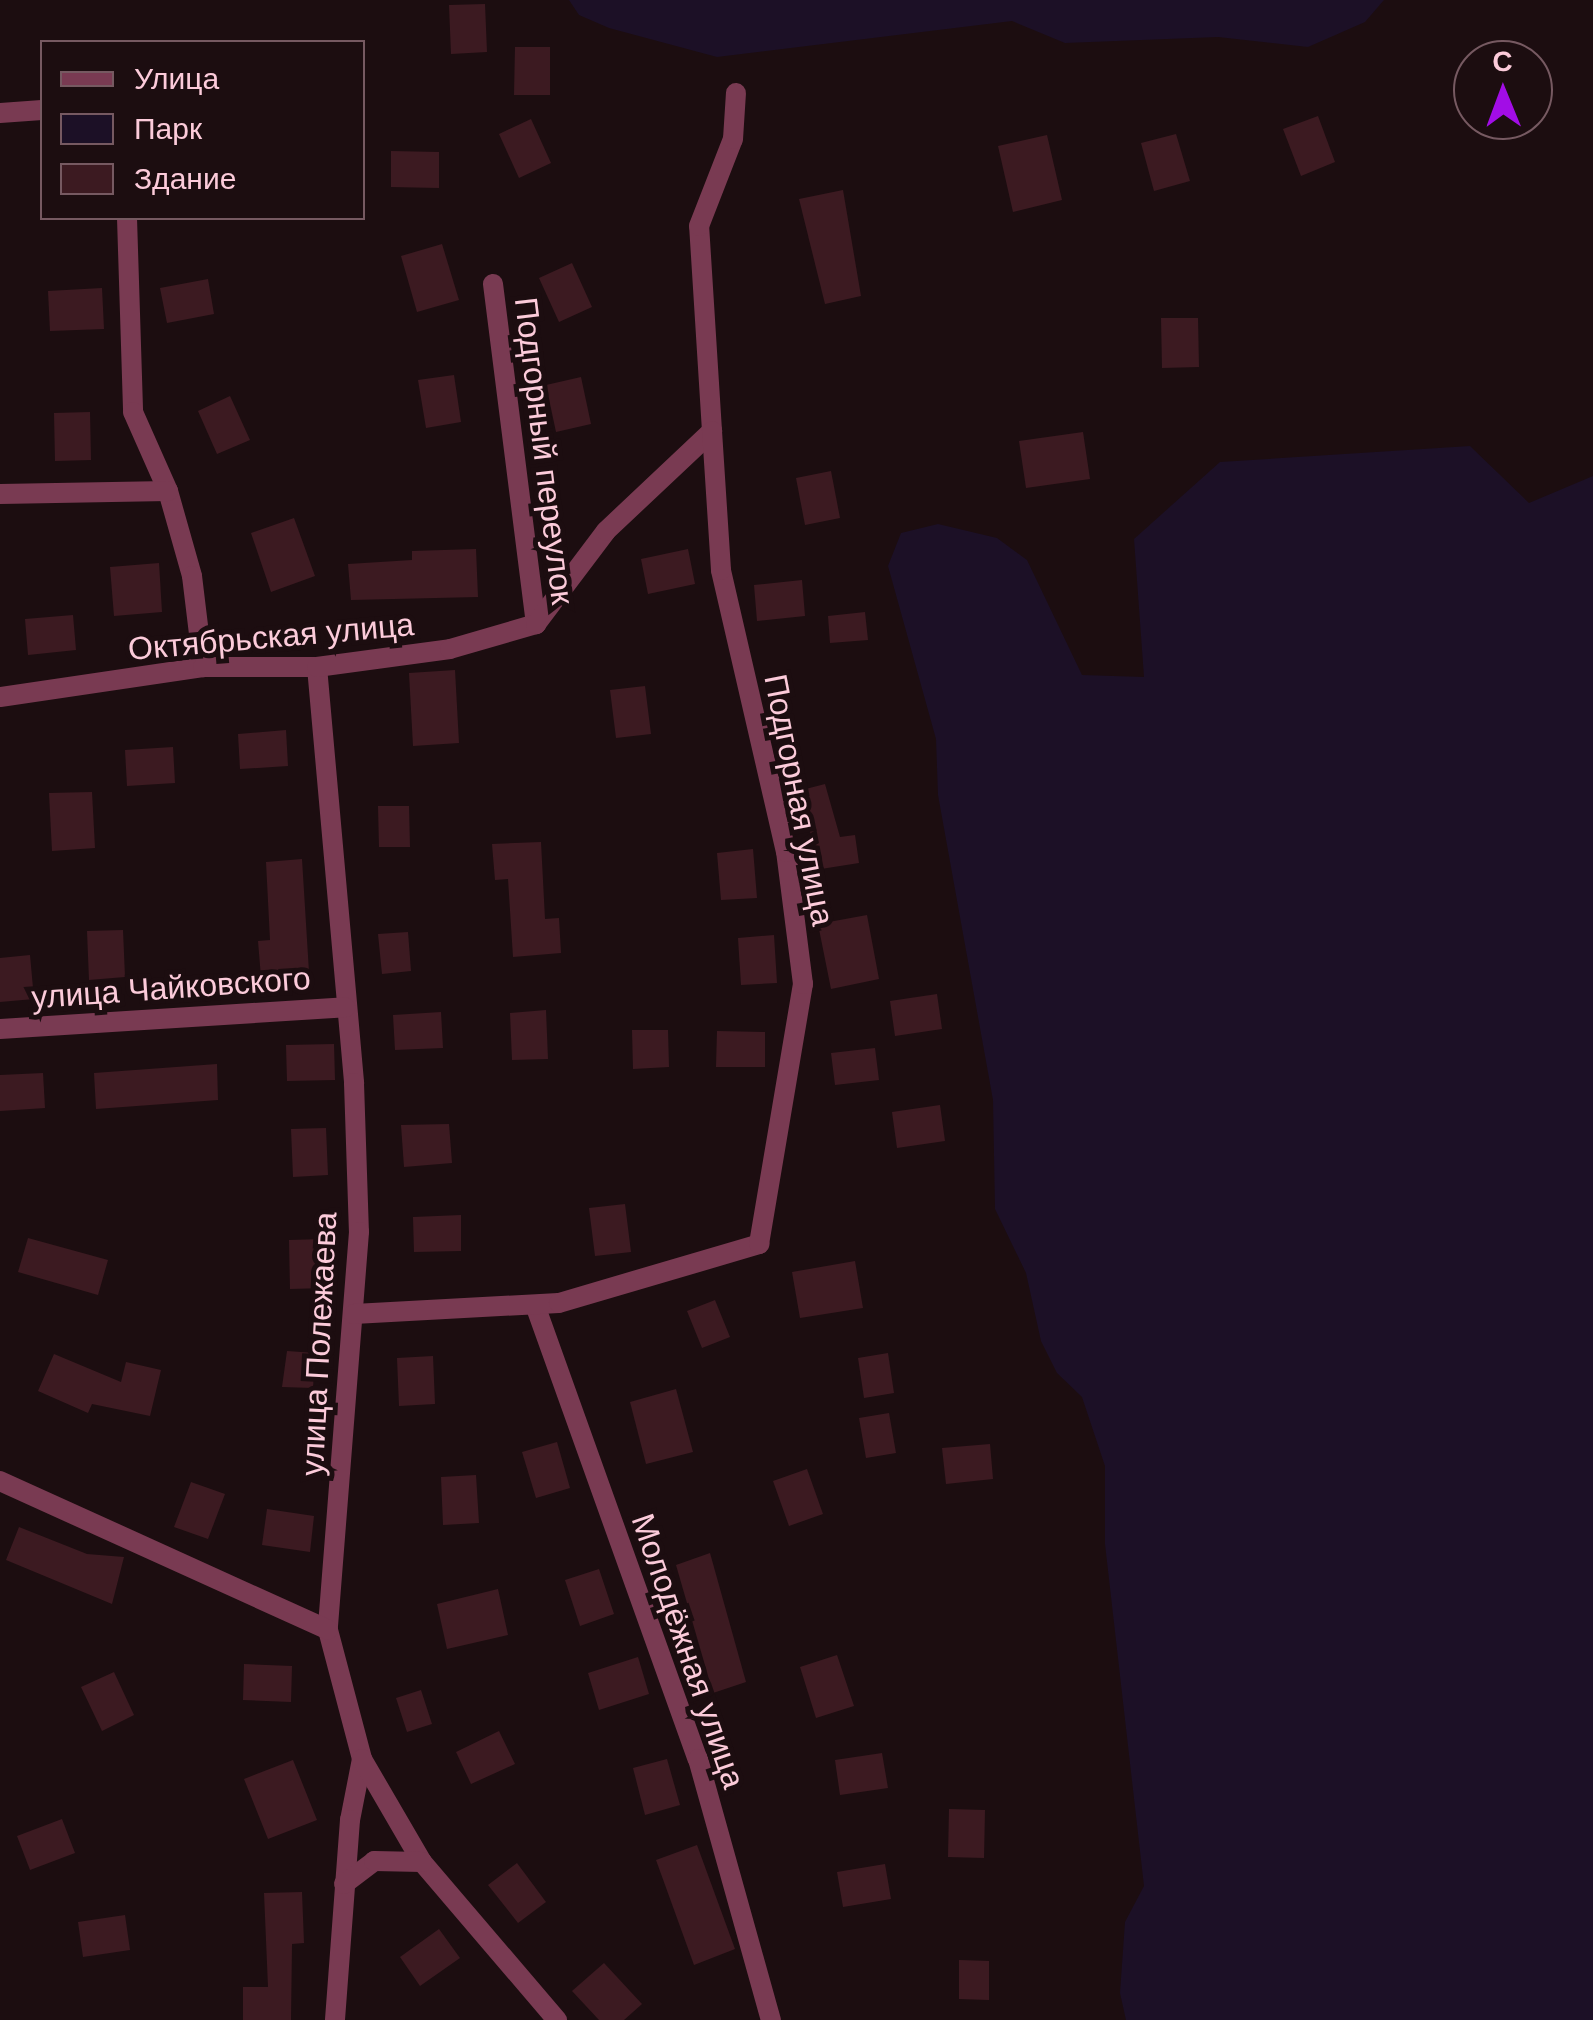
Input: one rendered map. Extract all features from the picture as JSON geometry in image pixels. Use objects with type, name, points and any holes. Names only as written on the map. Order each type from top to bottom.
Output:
[{"type":"street","points":[[536,624],[642,492],[712,432],[699,226],[734,140],[736,93]]},
{"type":"street","points":[[0,113],[40,110]]},
{"type":"street","points":[[127,220],[133,412],[168,491],[192,576],[203,667]]},
{"type":"street","name":"Подгорный переулок","points":[[493,284],[536,624]]},
{"type":"street","name":"Подгорная улица","points":[[354,1314],[535,1306],[759,1244],[774,1185],[803,984],[786,852],[720,570],[712,432]]},
{"type":"street","points":[[0,494],[168,491]]},
{"type":"street","name":"Октябрьская улица","points":[[0,696],[203,667],[318,667],[450,649],[536,624]]},
{"type":"street","name":"улица Полежаева","points":[[318,667],[346,1006],[358,1213],[354,1314],[328,1630],[362,1758],[344,1884],[335,2020]]},
{"type":"street","name":"улица Чайковского","points":[[0,1029],[346,1006]]},
{"type":"street","name":"Молодёжная улица","points":[[535,1306],[698,1760],[771,2020]]},
{"type":"street","points":[[0,1481],[328,1630]]},
{"type":"street","points":[[362,1758],[422,1862],[557,2020]]},
{"type":"street","points":[[344,1884],[374,1861],[422,1862]]},
{"type":"green space","points":[[569,0],[1384,0],[1365,22],[1308,47],[1218,37],[1065,43],[1012,21],[717,57],[609,28],[579,15]]},
{"type":"green space","points":[[1470,446],[1529,503],[1593,476],[1593,2020],[1126,2020],[1120,1993],[1125,1922],[1144,1886],[1105,1544],[1105,1466],[1082,1397],[1057,1373],[1041,1341],[1026,1273],[995,1209],[993,1100],[938,795],[936,739],[888,566],[901,533],[938,524],[997,538],[1027,560],[1082,675],[1144,677],[1134,539],[1220,462]]},
{"type":"building","points":[[485,4],[487,52],[451,54],[449,5]]},
{"type":"building","points":[[515,47],[550,47],[550,95],[514,95]]},
{"type":"building","points":[[1318,116],[1335,162],[1301,176],[1283,129]]},
{"type":"building","points":[[531,119],[551,163],[519,178],[499,134]]},
{"type":"building","points":[[1176,134],[1190,181],[1154,191],[1141,143]]},
{"type":"building","points":[[1047,135],[1062,200],[1013,212],[998,146]]},
{"type":"building","points":[[391,151],[439,152],[439,188],[391,187]]},
{"type":"building","points":[[843,190],[861,296],[825,304],[799,199]]},
{"type":"building","points":[[442,244],[459,300],[417,312],[401,256]]},
{"type":"building","points":[[572,263],[592,307],[559,322],[539,278]]},
{"type":"building","points":[[208,279],[214,314],[167,323],[160,288]]},
{"type":"building","points":[[102,288],[104,329],[50,331],[48,291]]},
{"type":"building","points":[[1161,318],[1198,318],[1199,367],[1162,368]]},
{"type":"building","points":[[454,375],[461,422],[426,428],[418,380]]},
{"type":"building","points":[[581,377],[591,424],[556,432],[546,385]]},
{"type":"building","points":[[230,396],[250,440],[217,454],[198,411]]},
{"type":"building","points":[[90,412],[91,460],[55,461],[54,413]]},
{"type":"building","points":[[1083,432],[1090,479],[1026,488],[1019,441]]},
{"type":"building","points":[[831,471],[840,518],[805,525],[796,478]]},
{"type":"building","points":[[294,518],[315,576],[271,592],[251,533]]},
{"type":"building","points":[[476,549],[478,597],[351,600],[348,564],[412,560],[412,551]]},
{"type":"building","points":[[688,549],[695,584],[648,594],[641,559]]},
{"type":"building","points":[[159,563],[162,612],[114,616],[110,567]]},
{"type":"building","points":[[802,580],[805,616],[757,621],[754,585]]},
{"type":"building","points":[[865,612],[868,640],[830,643],[828,616]]},
{"type":"building","points":[[73,615],[76,650],[28,655],[25,619]]},
{"type":"building","points":[[455,670],[459,743],[413,746],[409,673]]},
{"type":"building","points":[[645,686],[651,734],[616,738],[610,690]]},
{"type":"building","points":[[286,730],[288,766],[240,769],[238,734]]},
{"type":"building","points":[[173,747],[175,783],[127,786],[125,750]]},
{"type":"building","points":[[825,784],[840,837],[855,835],[859,863],[821,869],[798,791]]},
{"type":"building","points":[[92,792],[95,848],[52,851],[49,793]]},
{"type":"building","points":[[378,806],[409,806],[410,847],[379,847]]},
{"type":"building","points":[[541,842],[545,919],[559,918],[561,953],[513,957],[508,879],[495,880],[492,844]]},
{"type":"building","points":[[753,849],[757,898],[721,900],[717,853]]},
{"type":"building","points":[[302,859],[309,972],[261,977],[258,941],[270,940],[266,862]]},
{"type":"building","points":[[867,915],[879,979],[831,989],[818,924]]},
{"type":"building","points":[[123,930],[125,977],[89,980],[87,931]]},
{"type":"building","points":[[408,932],[411,971],[382,974],[378,934]]},
{"type":"building","points":[[774,935],[777,983],[741,985],[738,938]]},
{"type":"building","points":[[30,955],[34,999],[0,1002],[0,958]]},
{"type":"building","points":[[937,994],[942,1029],[895,1036],[890,1001]]},
{"type":"building","points":[[546,1010],[548,1059],[512,1060],[510,1013]]},
{"type":"building","points":[[441,1012],[443,1048],[395,1050],[393,1015]]},
{"type":"building","points":[[632,1030],[668,1030],[669,1067],[633,1069]]},
{"type":"building","points":[[717,1031],[765,1032],[765,1067],[716,1067]]},
{"type":"building","points":[[334,1044],[335,1080],[287,1081],[286,1045]]},
{"type":"building","points":[[875,1048],[879,1080],[835,1085],[831,1053]]},
{"type":"building","points":[[217,1064],[218,1100],[96,1109],[94,1073]]},
{"type":"building","points":[[43,1073],[45,1108],[0,1111],[0,1075]]},
{"type":"building","points":[[940,1105],[945,1141],[897,1148],[892,1112]]},
{"type":"building","points":[[449,1124],[452,1163],[404,1167],[401,1125]]},
{"type":"building","points":[[326,1128],[328,1175],[293,1177],[291,1129]]},
{"type":"building","points":[[625,1204],[631,1252],[595,1256],[589,1208]]},
{"type":"building","points":[[461,1215],[461,1251],[414,1252],[413,1217]]},
{"type":"building","points":[[28,1238],[108,1260],[98,1295],[18,1272]]},
{"type":"building","points":[[324,1239],[326,1288],[290,1289],[289,1240]]},
{"type":"building","points":[[855,1261],[863,1308],[800,1318],[792,1272]]},
{"type":"building","points":[[715,1300],[730,1337],[702,1348],[687,1311]]},
{"type":"building","points":[[287,1351],[315,1353],[313,1388],[282,1387]]},
{"type":"building","points":[[888,1353],[894,1393],[864,1398],[858,1358]]},
{"type":"building","points":[[54,1354],[121,1382],[126,1362],[161,1370],[150,1416],[92,1404],[88,1413],[38,1391]]},
{"type":"building","points":[[433,1356],[435,1404],[399,1406],[397,1358]]},
{"type":"building","points":[[676,1389],[693,1452],[646,1464],[630,1402]]},
{"type":"building","points":[[889,1413],[896,1453],[866,1458],[859,1418]]},
{"type":"building","points":[[557,1442],[570,1488],[536,1498],[522,1452]]},
{"type":"building","points":[[990,1444],[993,1479],[946,1484],[942,1448]]},
{"type":"building","points":[[807,1469],[823,1514],[789,1526],[773,1481]]},
{"type":"building","points":[[476,1475],[479,1523],[443,1525],[441,1477]]},
{"type":"building","points":[[191,1482],[225,1494],[208,1539],[174,1527]]},
{"type":"building","points":[[267,1509],[314,1516],[310,1552],[262,1545]]},
{"type":"building","points":[[19,1527],[87,1554],[124,1557],[112,1604],[6,1560]]},
{"type":"building","points":[[710,1553],[746,1682],[713,1693],[676,1565]]},
{"type":"building","points":[[599,1569],[614,1614],[580,1626],[565,1580]]},
{"type":"building","points":[[498,1589],[508,1635],[447,1649],[437,1604]]},
{"type":"building","points":[[837,1655],[854,1706],[816,1718],[800,1667]]},
{"type":"building","points":[[638,1657],[649,1694],[599,1710],[588,1673]]},
{"type":"building","points":[[244,1664],[292,1666],[291,1702],[243,1700]]},
{"type":"building","points":[[114,1672],[134,1715],[102,1731],[81,1687]]},
{"type":"building","points":[[421,1690],[432,1724],[407,1732],[396,1698]]},
{"type":"building","points":[[499,1731],[515,1764],[471,1784],[456,1752]]},
{"type":"building","points":[[882,1753],[888,1788],[840,1795],[835,1760]]},
{"type":"building","points":[[667,1759],[680,1805],[645,1815],[633,1768]]},
{"type":"building","points":[[293,1760],[317,1820],[268,1839],[244,1779]]},
{"type":"building","points":[[949,1809],[985,1810],[984,1858],[948,1857]]},
{"type":"building","points":[[62,1819],[75,1853],[30,1870],[17,1836]]},
{"type":"building","points":[[697,1845],[735,1949],[694,1965],[656,1860]]},
{"type":"building","points":[[517,1863],[546,1902],[518,1923],[488,1885]]},
{"type":"building","points":[[885,1864],[891,1899],[843,1907],[837,1872]]},
{"type":"building","points":[[302,1892],[304,1943],[292,1944],[291,2020],[243,2020],[243,1987],[268,1987],[264,1893]]},
{"type":"building","points":[[125,1915],[130,1950],[83,1957],[78,1922]]},
{"type":"building","points":[[439,1929],[460,1958],[420,1986],[400,1957]]},
{"type":"building","points":[[959,1960],[989,1961],[989,2000],[959,1999]]},
{"type":"building","points":[[604,1963],[642,2004],[624,2020],[599,2020],[572,1991]]}]
